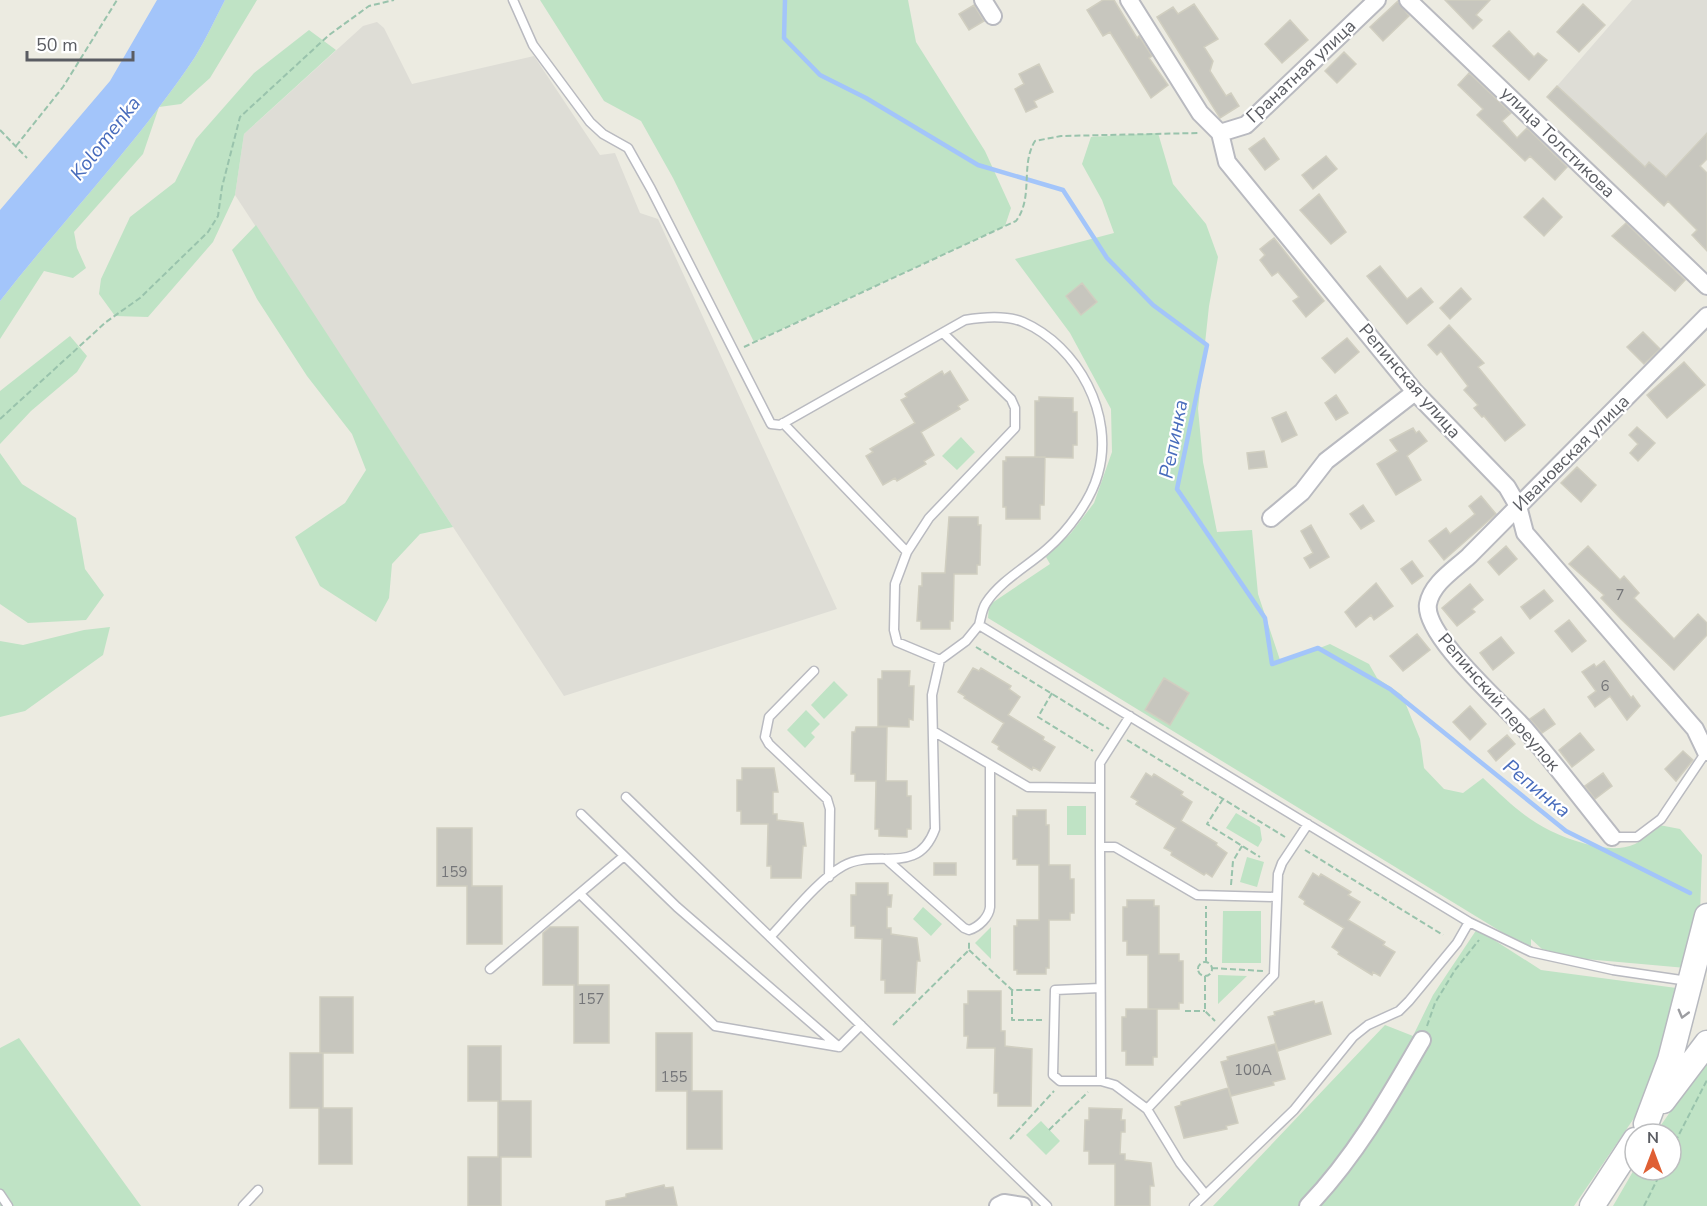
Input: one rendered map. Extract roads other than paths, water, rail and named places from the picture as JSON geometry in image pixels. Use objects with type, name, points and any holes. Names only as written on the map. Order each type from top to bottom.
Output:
[{"type":"main road","points":[[1645,1122],[1670,1060],[1707,916]]},
{"type":"main road","points":[[1648,1122],[1707,1043]]},
{"type":"main road","points":[[1592,1206],[1623,1159]]},
{"type":"street","points":[[983,0],[993,16]]},
{"type":"street","points":[[1129,0],[1200,113],[1220,133]]},
{"type":"street","name":"Гранатная улица","points":[[1220,133],[1246,124],[1377,0]]},
{"type":"street","name":"улица Толстикова","points":[[1408,0],[1707,285]]},
{"type":"street","name":"Репинская улица","points":[[1220,133],[1227,162],[1415,392],[1507,487],[1518,506],[1525,533],[1695,729],[1706,752]]},
{"type":"street","name":"Ивановская улица","points":[[1434,587],[1469,556],[1707,316]]},
{"type":"street","points":[[1271,518],[1302,492],[1326,461],[1415,392]]},
{"type":"street","name":"Репинский переулок","points":[[1434,587],[1428,606],[1432,624],[1460,662],[1524,728],[1611,837]]},
{"type":"street","points":[[1308,1206],[1331,1182],[1358,1146],[1422,1040]]},
{"type":"street","points":[[998,1206],[1004,1203],[1023,1206]]},
{"type":"lane","points":[[513,0],[533,45],[590,122],[603,134],[628,148],[768,420],[775,426],[965,320],[988,316],[1022,322],[1056,342],[1081,373],[1097,408],[1102,440],[1098,474],[1078,514],[1050,547],[1004,583],[985,604],[979,625],[966,641],[940,660],[932,695],[935,829],[930,843],[918,853],[904,859],[886,859],[845,865],[829,877],[770,937]]},
{"type":"lane","points":[[940,660],[903,645],[894,636],[895,584],[907,552],[929,518],[1014,428],[1015,408],[1011,399],[943,333]]},
{"type":"lane","points":[[783,423],[907,552]]},
{"type":"lane","points":[[979,625],[1485,930],[1530,952],[1613,970],[1692,981]]},
{"type":"lane","points":[[814,671],[769,717],[765,737],[769,744],[827,799],[830,809],[829,877]]},
{"type":"lane","points":[[1101,1081],[1099,769],[1103,758],[1130,716]]},
{"type":"lane","points":[[933,731],[1028,787],[1099,788]]},
{"type":"lane","points":[[1611,837],[1636,837],[1662,819],[1706,752]]},
{"type":"lane","points":[[886,859],[969,930],[975,928],[987,917],[990,907],[990,766]]},
{"type":"lane","points":[[626,797],[1047,1206]]},
{"type":"lane","points":[[581,814],[677,907],[839,1047]]},
{"type":"lane","points":[[1147,1109],[1274,975],[1275,897],[1282,863],[1308,824]]},
{"type":"lane","points":[[1100,847],[1115,847],[1191,893],[1206,896],[1275,897]]},
{"type":"lane","points":[[490,969],[624,856]]},
{"type":"lane","points":[[580,894],[715,1026],[839,1047]]},
{"type":"lane","points":[[1194,1206],[1294,1110],[1353,1037],[1368,1025],[1399,1011],[1457,943],[1469,922]]},
{"type":"lane","points":[[1100,988],[1055,990],[1053,1076],[1056,1079],[1101,1081],[1115,1085],[1147,1109],[1180,1163],[1205,1194]]},
{"type":"lane","points":[[839,1047],[861,1025]]},
{"type":"lane","points":[[243,1206],[258,1190]]},
{"type":"lane","points":[[0,1194],[8,1206]]},
{"type":"water","name":"Kolomenka","points":[[157,0],[225,0],[195,57],[173,89],[125,151],[0,301],[0,210],[110,81]]},
{"type":"waterway","name":"Репинка","points":[[785,0],[784,38],[820,75],[866,98],[978,165],[1063,190],[1107,258],[1153,305],[1207,345],[1177,489],[1265,618],[1272,664],[1318,648],[1390,689],[1566,831],[1690,893]]}]
